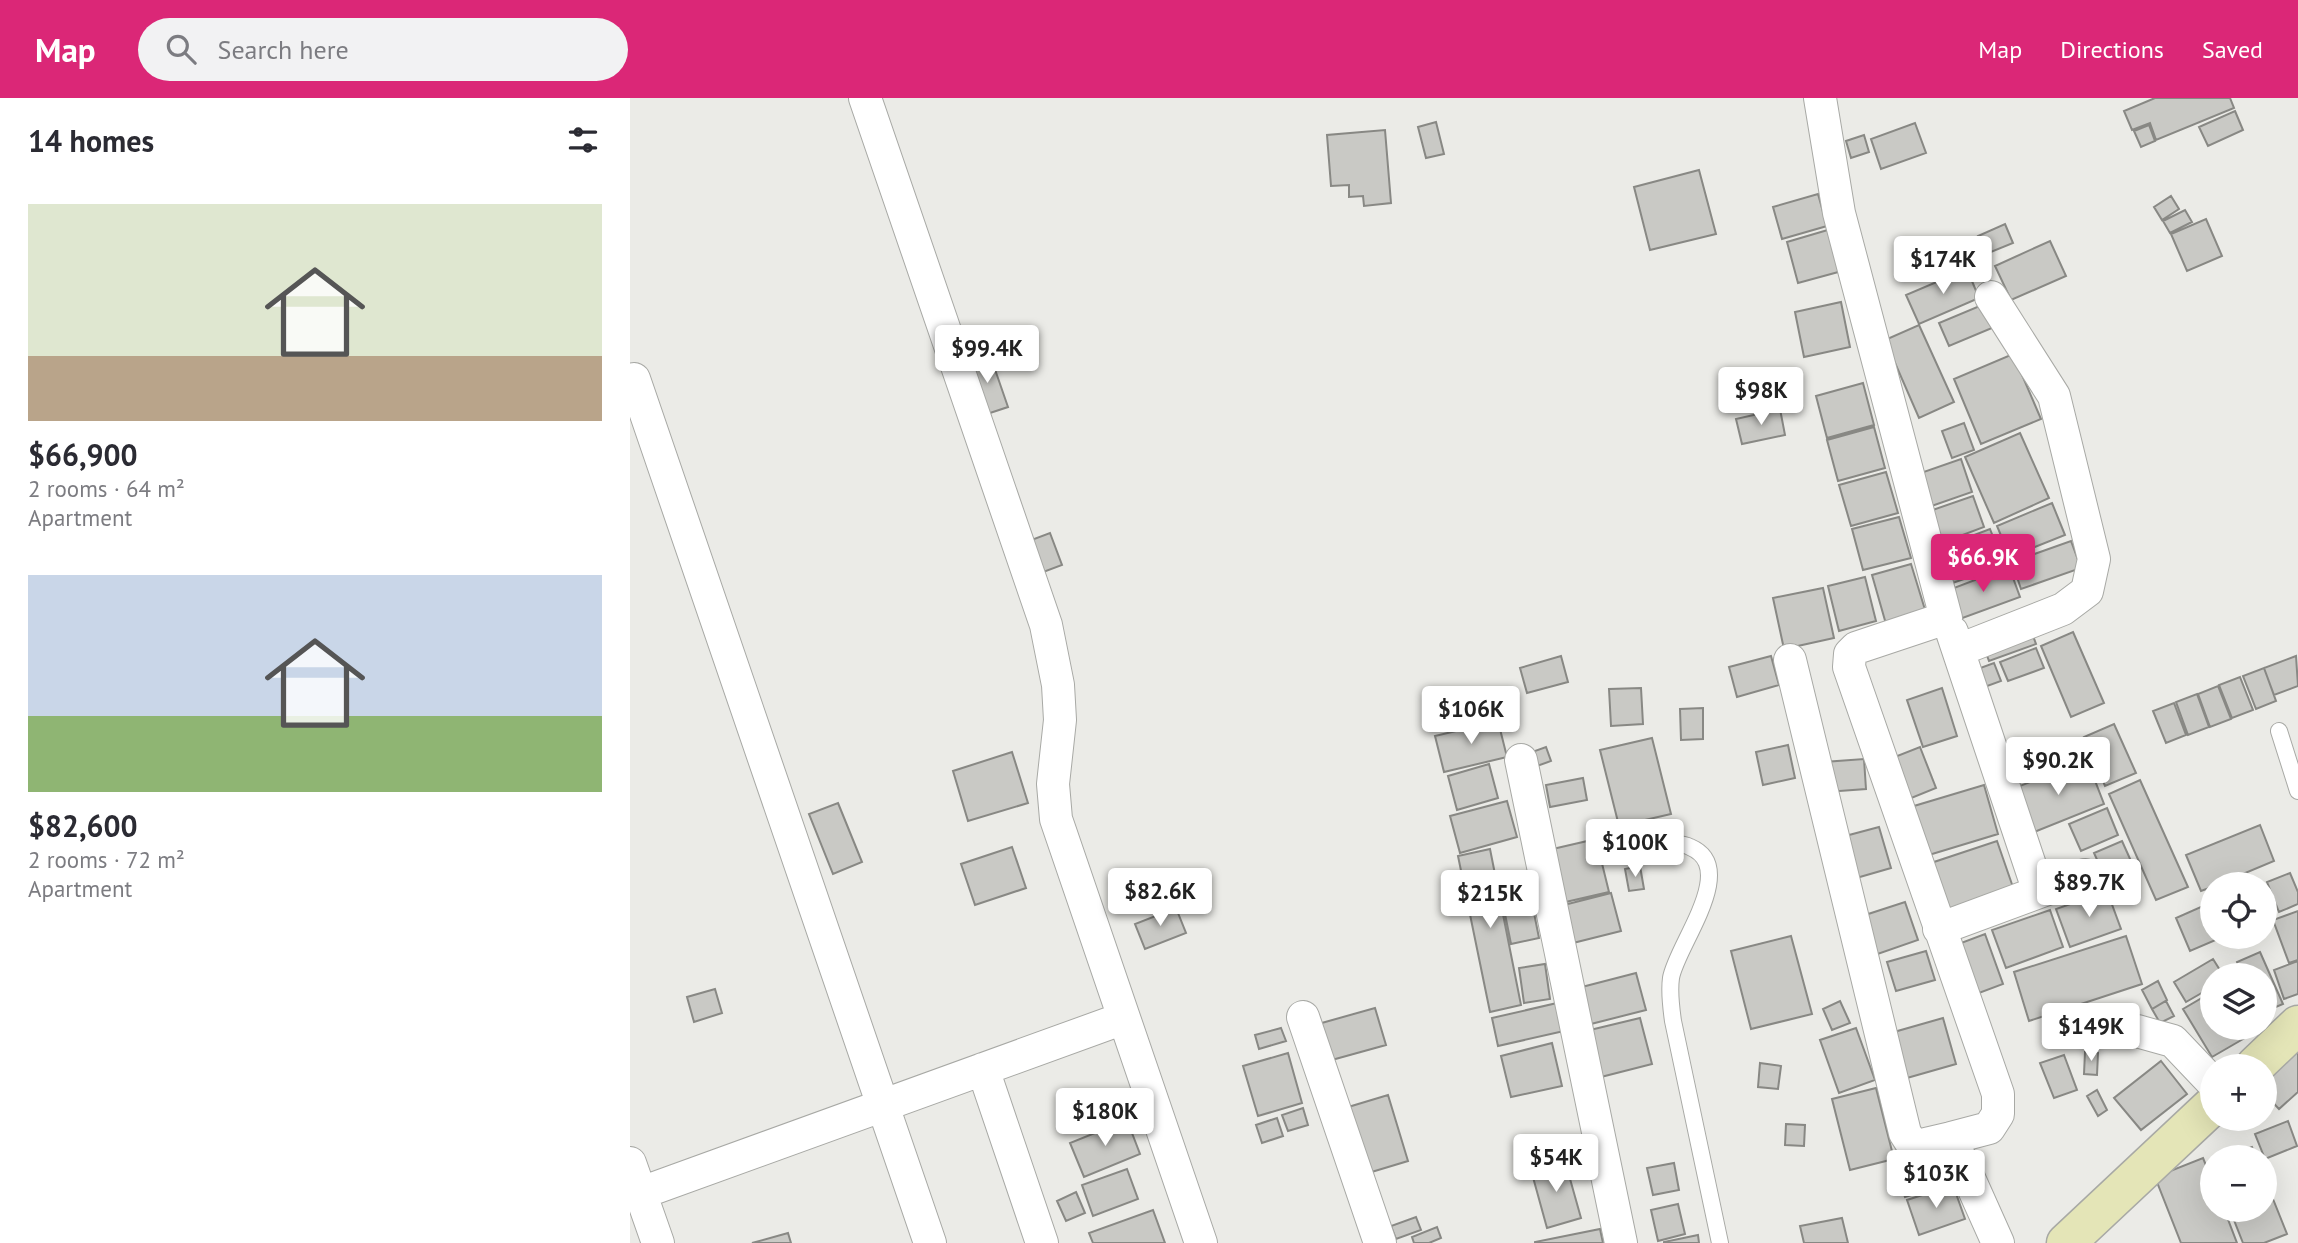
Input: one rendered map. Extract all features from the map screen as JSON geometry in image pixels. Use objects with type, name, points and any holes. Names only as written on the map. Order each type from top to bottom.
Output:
[{"type":"main road","points":[[2268,1054],[2298,1025]]},
{"type":"main road","points":[[2066,1243],[2200,1117]]},
{"type":"street","points":[[865,98],[1046,625],[1058,685],[1060,720],[1053,784],[1056,819],[1201,1243]]},
{"type":"street","points":[[1820,98],[1839,213],[1946,618],[2039,892]]},
{"type":"street","points":[[1959,650],[2063,609],[2087,591],[2094,559],[2054,396],[1991,297]]},
{"type":"street","points":[[634,379],[930,1243]]},
{"type":"street","points":[[1790,660],[1905,1133],[1912,1144],[1921,1145],[1989,1128],[1998,1114],[1998,1094],[1849,667],[1850,654],[1856,648],[1946,618]]},
{"type":"street","points":[[1521,760],[1621,1243]]},
{"type":"street","points":[[1939,929],[2085,875]]},
{"type":"street","points":[[1303,1017],[1380,1243]]},
{"type":"street","points":[[641,1193],[1124,1018]]},
{"type":"street","points":[[2119,1032],[2137,1031],[2173,1041],[2200,1069]]},
{"type":"street","points":[[983,1069],[1042,1243]]},
{"type":"street","points":[[1951,1138],[1998,1243]]},
{"type":"street","points":[[630,1163],[658,1243]]},
{"type":"lane","points":[[2279,731],[2298,792]]},
{"type":"lane","points":[[1664,843],[1690,846],[1704,856],[1709,869],[1708,888],[1671,976],[1670,998],[1720,1243]]},
{"type":"building","points":[[2155,98],[2230,98],[2234,108],[2156,140],[2150,123],[2132,130],[2124,111]]},
{"type":"building","points":[[2235,111],[2243,130],[2208,146],[2199,127]]},
{"type":"building","points":[[1436,122],[1444,154],[1426,158],[1418,127]]},
{"type":"building","points":[[1915,123],[1926,153],[1881,169],[1871,139]]},
{"type":"building","points":[[2149,125],[2155,141],[2141,147],[2134,131]]},
{"type":"building","points":[[1385,130],[1391,203],[1364,206],[1363,196],[1349,197],[1349,185],[1331,186],[1327,135]]},
{"type":"building","points":[[1864,135],[1869,152],[1851,158],[1846,141]]},
{"type":"building","points":[[1699,170],[1716,234],[1650,250],[1634,187]]},
{"type":"building","points":[[1818,194],[1827,226],[1782,239],[1773,207]]},
{"type":"building","points":[[2171,196],[2179,209],[2162,220],[2154,207]]},
{"type":"building","points":[[2185,210],[2192,222],[2170,233],[2163,221]]},
{"type":"building","points":[[2206,219],[2222,256],[2187,271],[2171,234]]},
{"type":"building","points":[[2005,224],[2013,243],[1986,254],[1978,236]]},
{"type":"building","points":[[1831,229],[1842,271],[1798,283],[1787,242]]},
{"type":"building","points":[[2050,241],[2066,276],[2011,300],[1995,266]]},
{"type":"building","points":[[1967,269],[1979,298],[1919,324],[1906,295]]},
{"type":"building","points":[[1841,302],[1850,347],[1804,357],[1795,312]]},
{"type":"building","points":[[1982,305],[1992,328],[1949,346],[1939,323]]},
{"type":"building","points":[[1919,325],[1954,402],[1919,418],[1885,340]]},
{"type":"building","points":[[2013,354],[2041,419],[1981,444],[1954,379]]},
{"type":"building","points":[[990,355],[1008,407],[984,415],[966,363]]},
{"type":"building","points":[[1863,383],[1874,425],[1827,438],[1816,396]]},
{"type":"building","points":[[1780,409],[1785,435],[1742,444],[1736,419]]},
{"type":"building","points":[[1964,423],[1974,450],[1952,458],[1942,431]]},
{"type":"building","points":[[1874,427],[1885,468],[1838,481],[1827,440]]},
{"type":"building","points":[[2020,433],[2049,498],[1994,523],[1965,457]]},
{"type":"building","points":[[1961,459],[1972,492],[1923,509],[1912,476]]},
{"type":"building","points":[[1886,472],[1898,513],[1851,526],[1839,485]]},
{"type":"building","points":[[1973,496],[1984,527],[1936,545],[1924,513]]},
{"type":"building","points":[[2052,503],[2065,535],[2010,557],[1997,526]]},
{"type":"building","points":[[1899,517],[1911,558],[1863,570],[1852,529]]},
{"type":"building","points":[[1990,529],[2004,565],[1947,585],[1934,550]]},
{"type":"building","points":[[1050,533],[1062,565],[1038,574],[1026,542]]},
{"type":"building","points":[[2071,541],[2081,568],[2021,589],[2012,562]]},
{"type":"building","points":[[1911,564],[1926,613],[1886,624],[1872,575]]},
{"type":"building","points":[[2009,567],[2020,597],[1957,620],[1946,591]]},
{"type":"building","points":[[1865,577],[1876,621],[1839,631],[1828,586]]},
{"type":"building","points":[[1823,588],[1834,638],[1784,649],[1773,598]]},
{"type":"building","points":[[2073,632],[2104,703],[2071,717],[2041,646]]},
{"type":"building","points":[[2032,633],[2036,644],[1989,661],[1985,650]]},
{"type":"building","points":[[2036,648],[2044,668],[2008,681],[2000,662]]},
{"type":"building","points":[[1561,656],[1568,682],[1527,693],[1520,668]]},
{"type":"building","points":[[1771,656],[1779,685],[1737,697],[1729,667]]},
{"type":"building","points":[[2296,656],[2298,686],[2274,695],[2264,668]]},
{"type":"building","points":[[1994,663],[2001,681],[1979,689],[1972,671]]},
{"type":"building","points":[[2264,668],[2276,701],[2256,709],[2243,676]]},
{"type":"building","points":[[2240,677],[2253,710],[2232,718],[2219,685]]},
{"type":"building","points":[[2218,686],[2231,719],[2210,727],[2198,694]]},
{"type":"building","points":[[1641,688],[1643,724],[1611,726],[1609,689]]},
{"type":"building","points":[[1942,688],[1957,736],[1923,747],[1907,700]]},
{"type":"building","points":[[2197,694],[2209,727],[2188,735],[2176,702]]},
{"type":"building","points":[[2174,703],[2186,735],[2166,743],[2153,711]]},
{"type":"building","points":[[1703,708],[1703,739],[1681,740],[1680,709]]},
{"type":"building","points":[[1498,721],[1507,757],[1444,772],[1435,736]]},
{"type":"building","points":[[2114,724],[2136,773],[2105,786],[2084,737]]},
{"type":"building","points":[[1652,738],[1671,814],[1619,826],[1600,750]]},
{"type":"building","points":[[1788,745],[1795,778],[1763,785],[1756,752]]},
{"type":"building","points":[[1546,747],[1551,761],[1537,766],[1532,752]]},
{"type":"building","points":[[1920,747],[1936,788],[1904,801],[1887,760]]},
{"type":"building","points":[[1012,752],[1028,803],[968,821],[953,771]]},
{"type":"building","points":[[1864,759],[1866,789],[1826,792],[1824,762]]},
{"type":"building","points":[[2087,760],[2104,804],[2029,834],[2012,789]]},
{"type":"building","points":[[1489,764],[1498,798],[1457,810],[1448,776]]},
{"type":"building","points":[[1583,778],[1587,800],[1550,807],[1546,785]]},
{"type":"building","points":[[2140,780],[2188,887],[2156,900],[2109,794]]},
{"type":"building","points":[[1984,785],[1998,834],[1919,858],[1904,809]]},
{"type":"building","points":[[1507,801],[1517,837],[1460,853],[1450,816]]},
{"type":"building","points":[[838,803],[862,862],[833,874],[809,814]]},
{"type":"building","points":[[2107,808],[2118,835],[2081,851],[2069,824]]},
{"type":"building","points":[[2260,825],[2274,861],[2248,872],[2200,872],[2200,889],[2186,855]]},
{"type":"building","points":[[1879,827],[1891,868],[1846,881],[1834,839]]},
{"type":"building","points":[[1596,839],[1609,892],[1557,904],[1544,851]]},
{"type":"building","points":[[1997,841],[2015,893],[1942,916],[1925,865]]},
{"type":"building","points":[[2122,841],[2131,861],[2103,873],[2094,853]]},
{"type":"building","points":[[1012,847],[1026,888],[975,905],[961,864]]},
{"type":"building","points":[[1490,849],[1521,1005],[1490,1012],[1458,856]]},
{"type":"building","points":[[1640,866],[1644,889],[1629,891],[1625,869]]},
{"type":"building","points":[[2290,873],[2298,892],[2298,904],[2279,912],[2277,907],[2277,878]]},
{"type":"building","points":[[2107,891],[2121,929],[2070,947],[2056,909]]},
{"type":"building","points":[[1530,893],[1539,938],[1511,944],[1502,899]]},
{"type":"building","points":[[1611,893],[1621,931],[1569,944],[1560,906]]},
{"type":"building","points":[[1905,902],[1918,940],[1869,957],[1856,918]]},
{"type":"building","points":[[2200,907],[2200,947],[2190,951],[2176,918]]},
{"type":"building","points":[[1176,908],[1186,933],[1145,949],[1135,924]]},
{"type":"building","points":[[2050,910],[2063,947],[2006,968],[1992,930]]},
{"type":"building","points":[[2298,911],[2298,960],[2289,963],[2277,931],[2277,919]]},
{"type":"building","points":[[1985,934],[2003,984],[1971,996],[1953,946]]},
{"type":"building","points":[[1791,936],[1812,1014],[1751,1029],[1731,951]]},
{"type":"building","points":[[2126,936],[2142,984],[2029,1021],[2014,972]]},
{"type":"building","points":[[1926,951],[1935,980],[1896,991],[1887,962]]},
{"type":"building","points":[[2260,952],[2265,963],[2237,963]]},
{"type":"building","points":[[2298,961],[2298,994],[2284,999],[2277,979],[2277,969]]},
{"type":"building","points":[[1545,964],[1550,999],[1524,1003],[1519,968]]},
{"type":"building","points":[[2200,967],[2200,994],[2186,1002],[2174,982]]},
{"type":"building","points":[[1636,973],[1646,1010],[1587,1025],[1578,988]]},
{"type":"building","points":[[2158,981],[2167,1000],[2152,1009],[2142,990]]},
{"type":"building","points":[[715,989],[722,1013],[694,1022],[687,997]]},
{"type":"building","points":[[2277,990],[2283,1004],[2277,1007]]},
{"type":"building","points":[[2200,999],[2200,1037],[2183,1009]]},
{"type":"building","points":[[1840,1001],[1850,1023],[1832,1030],[1823,1009]]},
{"type":"building","points":[[2166,1001],[2174,1016],[2160,1023],[2152,1009]]},
{"type":"building","points":[[1557,1003],[1564,1031],[1498,1046],[1492,1018]]},
{"type":"building","points":[[1375,1008],[1386,1045],[1321,1063],[1311,1026]]},
{"type":"building","points":[[1640,1018],[1652,1064],[1601,1077],[1590,1030]]},
{"type":"building","points":[[1943,1018],[1956,1064],[1900,1080],[1887,1034]]},
{"type":"building","points":[[1281,1028],[1286,1041],[1259,1049],[1255,1035]]},
{"type":"building","points":[[1856,1028],[1875,1080],[1839,1093],[1820,1040]]},
{"type":"building","points":[[2202,1040],[2241,1040],[2217,1054],[2210,1054]]},
{"type":"building","points":[[1552,1043],[1562,1086],[1511,1097],[1501,1056]]},
{"type":"building","points":[[2298,1051],[2298,1092],[2279,1109],[2277,1107],[2277,1070]]},
{"type":"building","points":[[2085,1052],[2098,1053],[2097,1075],[2084,1074]]},
{"type":"building","points":[[1288,1053],[1302,1103],[1258,1116],[1243,1066]]},
{"type":"building","points":[[2064,1055],[2077,1090],[2054,1098],[2040,1063]]},
{"type":"building","points":[[2161,1061],[2187,1094],[2141,1130],[2114,1098]]},
{"type":"building","points":[[1760,1063],[1781,1066],[1778,1089],[1758,1087]]},
{"type":"building","points":[[1876,1088],[1894,1159],[1850,1170],[1832,1099]]},
{"type":"building","points":[[2097,1090],[2107,1110],[2098,1116],[2087,1096]]},
{"type":"building","points":[[1388,1095],[1408,1161],[1365,1174],[1345,1108]]},
{"type":"building","points":[[1303,1108],[1308,1125],[1288,1131],[1282,1115]]},
{"type":"building","points":[[1277,1118],[1283,1136],[1262,1143],[1256,1125]]},
{"type":"building","points":[[1127,1120],[1140,1154],[1084,1177],[1070,1143]]},
{"type":"building","points":[[2288,1121],[2297,1146],[2277,1154],[2277,1145],[2259,1145],[2255,1134],[2277,1131],[2277,1125]]},
{"type":"building","points":[[1786,1124],[1805,1125],[1804,1146],[1785,1145]]},
{"type":"building","points":[[1930,1158],[1939,1186],[1905,1197],[1896,1170]]},
{"type":"building","points":[[2200,1159],[2200,1222],[2229,1222],[2237,1243],[2181,1243],[2155,1177]]},
{"type":"building","points":[[1565,1161],[1581,1218],[1547,1228],[1531,1170]]},
{"type":"building","points":[[1674,1163],[1679,1190],[1653,1195],[1647,1168]]},
{"type":"building","points":[[1127,1169],[1138,1199],[1093,1216],[1082,1185]]},
{"type":"building","points":[[1953,1185],[1965,1219],[1919,1235],[1907,1200]]},
{"type":"building","points":[[1076,1192],[1085,1213],[1066,1221],[1057,1201]]},
{"type":"building","points":[[1678,1204],[1685,1234],[1658,1241],[1651,1210]]},
{"type":"building","points":[[2277,1209],[2287,1234],[2264,1243],[2243,1243],[2235,1222],[2277,1222]]},
{"type":"building","points":[[1153,1210],[1165,1243],[1093,1243],[1089,1233]]},
{"type":"building","points":[[1416,1217],[1421,1230],[1396,1239],[1391,1226]]},
{"type":"building","points":[[1842,1218],[1848,1243],[1804,1243],[1800,1226]]},
{"type":"building","points":[[1437,1227],[1441,1238],[1429,1243],[1414,1243],[1412,1237]]},
{"type":"building","points":[[1600,1229],[1603,1243],[1535,1243],[1535,1242]]},
{"type":"building","points":[[788,1233],[791,1243],[752,1243]]},
{"type":"building","points":[[1698,1235],[1699,1243],[1664,1243],[1664,1242]]}]
